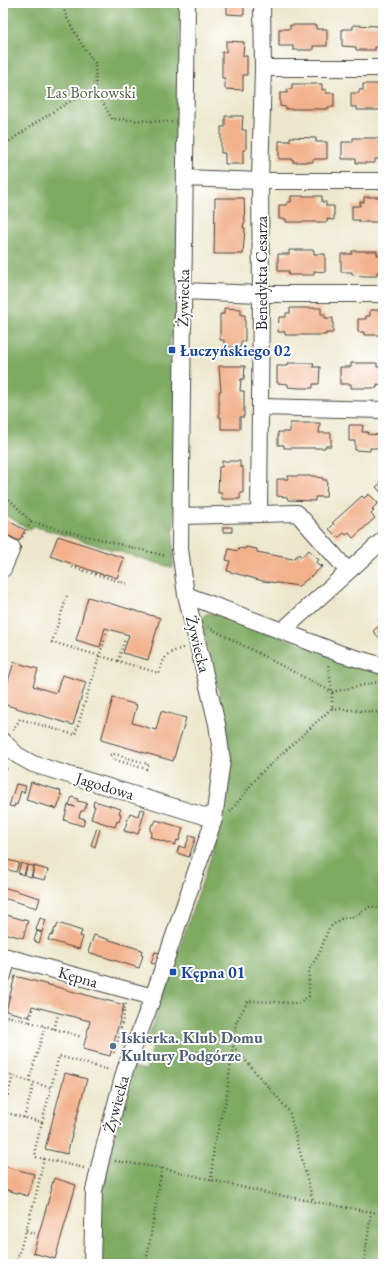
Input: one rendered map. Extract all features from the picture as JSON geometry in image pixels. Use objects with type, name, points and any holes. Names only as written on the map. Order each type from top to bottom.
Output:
[{"type":"street","name":"Żywiecka","points":[[92,1264],[96,1164],[125,1070],[153,998],[214,820],[222,760],[217,724],[186,595],[180,549],[187,3]]},
{"type":"street","name":"Benedykta Cesarza","points":[[259,514],[261,294],[260,181],[263,68],[262,3]]},
{"type":"street","points":[[263,68],[383,68]]},
{"type":"street","points":[[184,178],[260,181],[383,181]]},
{"type":"street","points":[[183,291],[261,294],[383,294]]},
{"type":"street","points":[[260,407],[383,410]]},
{"type":"street","points":[[181,516],[297,513],[348,571]]},
{"type":"street","points":[[282,631],[383,540]]},
{"type":"street","points":[[3,569],[8,545]]},
{"type":"street","points":[[186,595],[341,654],[383,666]]},
{"type":"street","name":"Jagodowa","points":[[8,735],[17,754],[33,764],[214,820]]},
{"type":"street","points":[[3,975],[6,957]]},
{"type":"street","name":"Kępna","points":[[6,957],[153,998]]},
{"type":"path","points":[[62,3],[74,32],[95,63],[96,90],[112,119],[185,122]]},
{"type":"path","points":[[3,146],[34,124],[68,103],[96,90]]},
{"type":"path","points":[[3,494],[31,522],[182,560]]},
{"type":"path","points":[[8,545],[17,547],[31,522]]},
{"type":"path","points":[[72,567],[128,584]]},
{"type":"path","points":[[67,596],[52,642],[159,673],[164,658],[173,651],[188,646]]},
{"type":"path","points":[[206,626],[332,692],[383,681]]},
{"type":"path","points":[[8,735],[20,719],[75,735],[107,631]]},
{"type":"path","points":[[118,661],[125,639]]},
{"type":"path","points":[[230,813],[259,775],[332,708],[332,692],[328,659]]},
{"type":"path","points":[[332,708],[383,713]]},
{"type":"path","points":[[110,754],[115,754],[148,764],[146,769],[112,759]]},
{"type":"path","points":[[211,1180],[214,1145],[226,1100],[236,1022],[248,1002],[258,1001],[299,1004],[309,996],[309,970],[319,954],[329,928],[342,918],[353,917],[371,906],[383,910]]},
{"type":"path","points":[[29,1022],[33,1009]]},
{"type":"path","points":[[3,1015],[82,1037]]},
{"type":"path","points":[[54,1029],[58,1015]]},
{"type":"path","points":[[29,1081],[45,1026]]},
{"type":"path","points":[[233,1046],[289,1111],[313,1201]]},
{"type":"path","points":[[110,1070],[59,1056],[35,1149],[36,1156],[96,1164],[162,1168],[266,1193],[383,1214]]},
{"type":"path","points":[[3,1073],[51,1088]]},
{"type":"path","points":[[13,1076],[3,1111],[42,1122]]},
{"type":"path","points":[[24,1118],[34,1083]]},
{"type":"path","points":[[16,1264],[44,1158]]},
{"type":"path","points":[[146,1264],[162,1168]]},
{"type":"path","points":[[364,1264],[371,1212]]},
{"type":"path","points":[[26,1230],[36,1234]]},
{"type":"green space","name":"Las Borkowski","points":[[3,3],[180,3],[176,337],[170,337],[170,363],[176,363],[173,568],[33,526],[31,530],[3,514]]},
{"type":"green space","points":[[211,613],[383,672],[383,1264],[100,1264],[102,1186],[133,1067],[146,1070],[152,1047],[146,1044],[222,825],[227,797],[230,758],[227,732],[221,699],[200,619],[206,614]]},
{"type":"building","points":[[227,3],[244,3],[244,15],[227,14]]},
{"type":"building","points":[[290,25],[316,25],[316,29],[327,29],[327,46],[313,46],[313,50],[293,50],[293,46],[279,46],[279,29],[290,29]]},
{"type":"building","points":[[353,25],[378,26],[378,29],[383,29],[383,47],[375,47],[375,50],[356,50],[356,47],[342,46],[342,29],[353,29]]},
{"type":"building","points":[[226,41],[244,42],[243,56],[247,56],[247,75],[243,75],[243,90],[225,89],[225,78],[222,78],[222,52],[226,52]]},
{"type":"building","points":[[292,84],[322,84],[322,90],[326,89],[326,93],[334,93],[334,107],[328,107],[328,109],[286,109],[286,107],[280,106],[280,93],[287,93],[287,89],[292,89]]},
{"type":"building","points":[[363,84],[383,84],[383,110],[357,110],[357,107],[351,107],[351,93],[359,93],[359,90],[363,90]]},
{"type":"building","points":[[225,116],[243,116],[242,130],[246,130],[246,150],[243,150],[243,164],[225,164],[225,153],[221,153],[221,127],[225,127]]},
{"type":"building","points":[[290,137],[316,138],[316,142],[327,142],[327,159],[313,159],[313,162],[293,162],[293,159],[279,159],[279,141],[290,141]]},
{"type":"building","points":[[353,138],[379,138],[379,142],[383,142],[383,159],[375,159],[375,163],[356,163],[356,159],[342,159],[342,142],[353,142]]},
{"type":"building","points":[[291,196],[322,196],[322,202],[326,202],[326,206],[334,206],[334,220],[327,219],[327,222],[286,222],[286,219],[279,219],[279,205],[287,205],[287,202],[291,202]]},
{"type":"building","points":[[364,197],[383,197],[383,222],[359,222],[359,220],[352,220],[352,206],[360,206],[360,202],[364,202]]},
{"type":"building","points":[[215,198],[244,198],[245,223],[243,228],[245,228],[243,254],[214,254]]},
{"type":"building","points":[[289,250],[314,250],[314,254],[325,254],[325,272],[314,271],[314,275],[288,275],[289,271],[278,271],[278,254],[289,254]]},
{"type":"building","points":[[352,251],[377,251],[377,255],[383,255],[383,272],[377,272],[377,276],[364,276],[352,275],[352,272],[341,272],[341,254],[352,254]]},
{"type":"building","points":[[224,308],[241,309],[241,315],[245,315],[245,341],[241,341],[241,347],[224,347],[224,340],[220,340],[220,314],[224,314]]},
{"type":"building","points":[[290,308],[321,308],[321,314],[325,314],[325,318],[333,318],[333,333],[326,333],[326,335],[285,335],[285,332],[278,332],[279,317],[286,317],[286,313],[290,313]]},
{"type":"building","points":[[370,310],[383,310],[383,335],[364,335],[364,332],[358,332],[358,319],[366,319],[366,316],[370,316]]},
{"type":"building","points":[[288,363],[314,363],[313,367],[320,367],[319,384],[313,384],[313,388],[300,388],[288,387],[288,384],[277,383],[277,366],[288,366]]},
{"type":"building","points":[[351,363],[377,363],[377,367],[383,367],[383,385],[377,384],[377,388],[351,388],[351,384],[340,384],[340,367],[351,367]]},
{"type":"building","points":[[219,366],[245,366],[244,379],[241,379],[240,391],[244,391],[244,417],[240,417],[240,429],[221,429],[221,417],[219,417],[219,391],[221,391]]},
{"type":"building","points":[[290,423],[320,423],[319,433],[331,433],[331,446],[325,446],[325,448],[284,448],[284,445],[278,445],[278,432],[290,432]]},
{"type":"building","points":[[349,425],[363,425],[362,432],[381,435],[381,448],[370,448],[370,451],[355,450],[355,441],[349,441]]},
{"type":"building","points":[[222,461],[240,461],[240,467],[243,467],[243,493],[240,493],[240,499],[222,499],[222,493],[218,493],[219,467],[222,467]]},
{"type":"building","points":[[288,476],[316,476],[323,478],[323,480],[327,480],[326,497],[315,497],[315,501],[288,500],[287,497],[277,496],[277,479],[288,479]]},
{"type":"building","points":[[383,478],[383,495],[376,487],[381,483],[379,481]]},
{"type":"building","points":[[369,494],[378,503],[372,509],[374,511],[371,514],[375,518],[353,538],[349,533],[346,535],[344,533],[338,538],[329,529],[334,524],[332,523],[362,496],[364,498]]},
{"type":"building","points":[[3,518],[25,530],[19,541],[3,533]]},
{"type":"building","points":[[223,527],[232,527],[232,532],[223,532]]},
{"type":"building","points":[[58,536],[124,558],[117,578],[104,575],[50,556]]},
{"type":"building","points":[[246,547],[257,549],[257,552],[293,559],[299,554],[301,557],[309,550],[319,560],[316,562],[320,567],[322,565],[323,566],[299,586],[263,581],[227,571],[230,561],[226,560],[229,549],[238,551],[239,548],[245,549]]},
{"type":"building","points":[[88,597],[160,618],[148,660],[123,653],[129,635],[105,628],[100,647],[76,640]]},
{"type":"building","points":[[383,615],[383,642],[373,631],[382,623],[378,619]]},
{"type":"building","points":[[14,662],[38,669],[33,686],[56,693],[62,675],[86,682],[73,725],[3,704],[3,697]]},
{"type":"building","points":[[113,698],[137,705],[132,723],[156,730],[161,711],[186,718],[173,761],[101,740]]},
{"type":"building","points":[[31,782],[61,791],[60,795],[62,795],[57,809],[26,800]]},
{"type":"building","points":[[16,784],[26,786],[24,793],[21,791],[17,805],[15,804],[14,807],[9,806]]},
{"type":"building","points":[[72,797],[78,799],[77,801],[87,803],[84,811],[81,811],[79,817],[85,819],[83,826],[64,820],[68,805],[75,807],[69,805]]},
{"type":"building","points":[[94,801],[121,809],[119,813],[121,814],[119,822],[117,821],[115,827],[91,819],[95,806],[93,806]]},
{"type":"building","points":[[140,809],[145,810],[138,834],[124,831],[130,813],[138,816]]},
{"type":"building","points":[[156,820],[183,828],[179,841],[177,840],[175,845],[150,837],[152,832],[150,831],[152,824],[154,824]]},
{"type":"building","points":[[97,828],[100,829],[95,847],[91,845]]},
{"type":"building","points":[[190,835],[196,837],[189,857],[177,853],[179,846],[185,848]]},
{"type":"building","points":[[3,857],[8,858],[4,868],[3,868]]},
{"type":"building","points":[[8,860],[19,863],[16,872],[5,869]]},
{"type":"building","points":[[21,863],[27,865],[24,875],[18,873]]},
{"type":"building","points":[[27,865],[34,866],[31,877],[25,875]]},
{"type":"building","points":[[34,866],[48,870],[45,880],[32,877]]},
{"type":"building","points":[[3,887],[40,898],[37,908],[3,898]]},
{"type":"building","points":[[3,914],[28,921],[23,938],[3,933]]},
{"type":"building","points":[[40,918],[46,920],[42,932],[36,930]]},
{"type":"building","points":[[58,923],[82,931],[80,936],[83,937],[79,949],[48,940],[50,935],[52,936]]},
{"type":"building","points":[[37,931],[42,933],[39,943],[34,941]]},
{"type":"building","points":[[94,935],[142,950],[141,955],[143,955],[139,968],[88,952]]},
{"type":"building","points":[[155,952],[160,953],[157,965],[151,963]]},
{"type":"building","points":[[15,976],[124,1005],[110,1056],[83,1049],[90,1021],[32,1006],[29,1017],[6,1011]]},
{"type":"building","points":[[65,1073],[87,1079],[67,1154],[45,1149]]},
{"type":"building","points":[[3,1166],[34,1174],[28,1196],[3,1189]]},
{"type":"building","points":[[54,1178],[76,1185],[55,1259],[33,1253]]},
{"type":"place","name":"Łuczyńskiego 02","points":[[172,350]]},
{"type":"place","name":"Kępna 01","points":[[173,972]]},
{"type":"place","name":"Iskierka. Klub Domu Kultury Podgórze","points":[[113,1046]]}]
